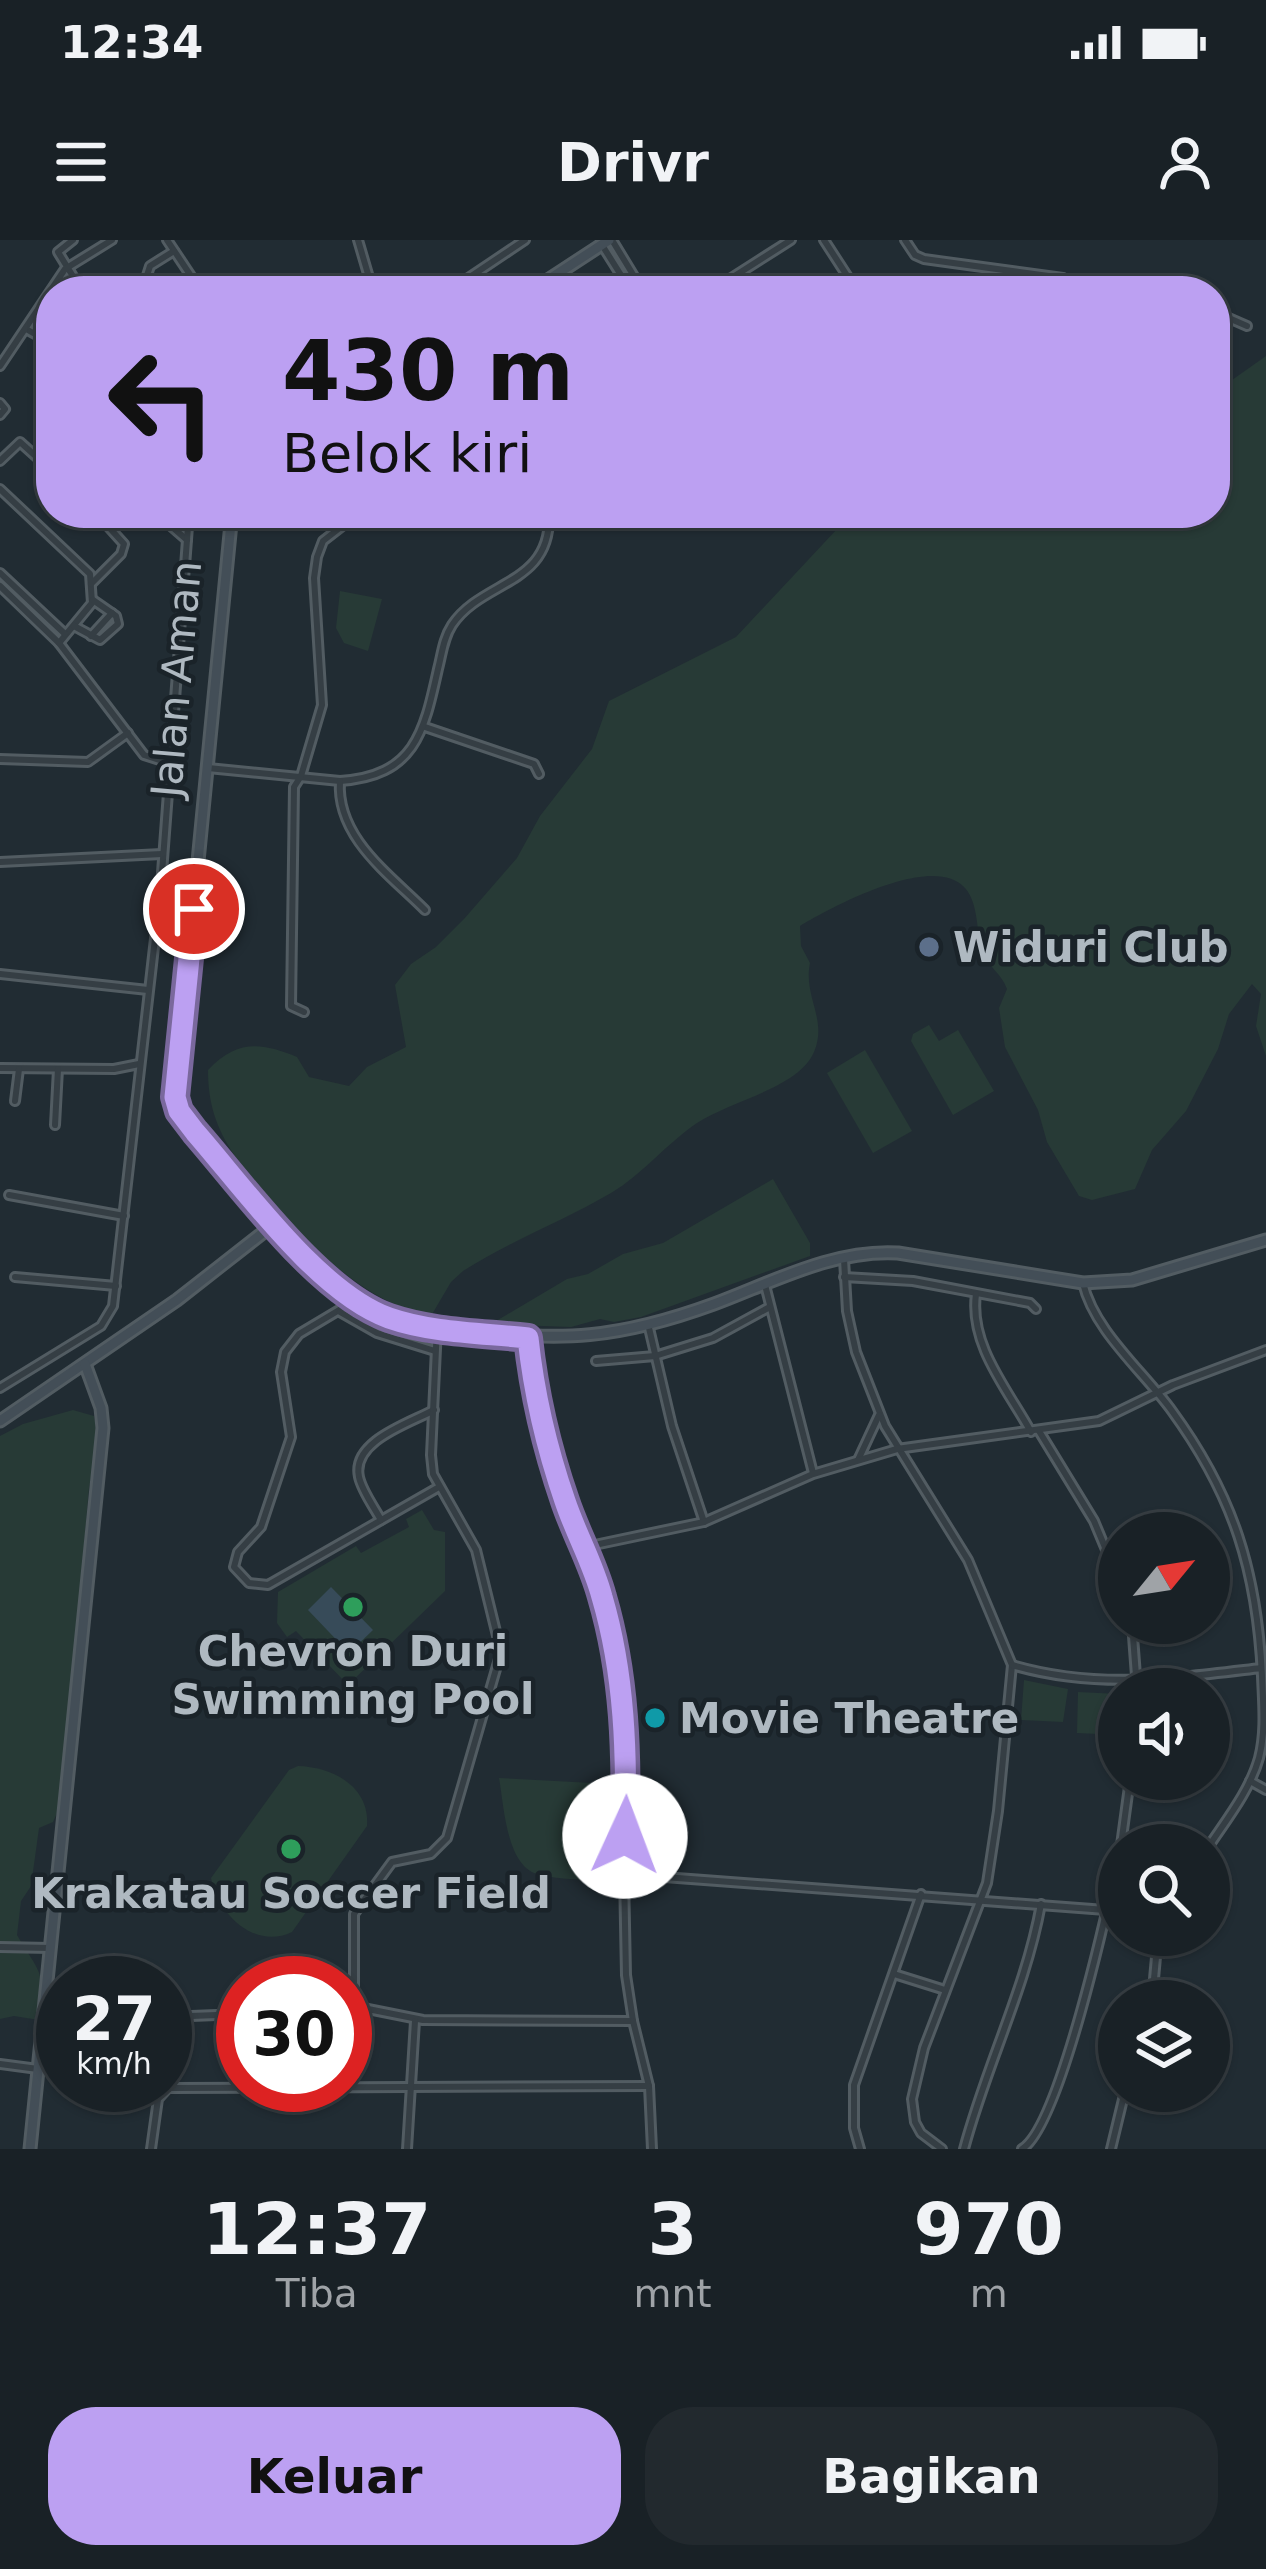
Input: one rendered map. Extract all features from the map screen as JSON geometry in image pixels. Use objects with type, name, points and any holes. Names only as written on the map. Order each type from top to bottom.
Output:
[{"type":"street","points":[[71,276],[58,252],[73,240]]},
{"type":"street","points":[[60,276],[65,268],[112,240]]},
{"type":"street","points":[[167,240],[191,276]]},
{"type":"street","points":[[358,240],[369,276]]},
{"type":"street","points":[[469,276],[512,243],[525,240]]},
{"type":"street","points":[[735,276],[791,240]]},
{"type":"street","points":[[824,240],[847,276]]},
{"type":"street","points":[[904,240],[924,259],[1048,276]]},
{"type":"street","points":[[554,276],[608,242]]},
{"type":"street","points":[[608,242],[624,276]]},
{"type":"street","points":[[608,242],[632,276]]},
{"type":"street","points":[[147,276],[150,266],[174,251]]},
{"type":"street","points":[[0,366],[36,313]]},
{"type":"street","points":[[1230,319],[1247,326]]},
{"type":"street","points":[[26,329],[36,335]]},
{"type":"street","points":[[0,403],[4,409],[0,416]]},
{"type":"street","points":[[0,460],[18,441],[36,457]]},
{"type":"street","points":[[0,489],[36,523]]},
{"type":"street","points":[[42,528],[88,571],[91,584],[93,600],[59,643]]},
{"type":"street","points":[[91,584],[121,554],[124,544],[110,528]]},
{"type":"street","points":[[174,528],[188,540]]},
{"type":"street","name":"Jalan Aman","points":[[116,1286],[162,854],[188,528]]},
{"type":"street","points":[[231,528],[175,1097],[195,1132],[274,1224],[356,1300],[387,1317],[528,1338],[649,1328],[844,1257],[898,1253],[1084,1283],[1132,1280],[1266,1240]]},
{"type":"street","points":[[304,1012],[291,1006],[294,787],[322,705],[314,578],[317,557],[323,542],[340,528]]},
{"type":"street","points":[[208,768],[340,781],[389,769],[418,743],[445,638],[454,622],[530,568],[542,552],[546,528]]},
{"type":"street","points":[[0,573],[65,634]]},
{"type":"street","points":[[0,586],[59,643],[144,755],[169,763]]},
{"type":"street","points":[[72,625],[91,636],[112,613],[93,600]]},
{"type":"street","points":[[425,727],[535,764],[538,774]]},
{"type":"street","points":[[0,759],[88,762],[128,733]]},
{"type":"street","points":[[340,781],[341,808],[352,835],[425,910]]},
{"type":"street","points":[[0,862],[162,854]]},
{"type":"street","points":[[0,974],[148,990]]},
{"type":"street","points":[[0,1068],[114,1069],[139,1064]]},
{"type":"street","points":[[15,1101],[19,1069]]},
{"type":"street","points":[[55,1125],[58,1069]]},
{"type":"street","points":[[9,1195],[124,1216]]},
{"type":"street","points":[[0,1421],[274,1224]]},
{"type":"street","points":[[844,1257],[856,1352],[879,1413],[968,1560],[1012,1665],[987,1883],[945,1990],[912,2099],[921,2133],[942,2149]]},
{"type":"street","points":[[0,1388],[101,1326],[109,1316],[116,1286],[14,1276]]},
{"type":"street","points":[[844,1277],[914,1281],[1030,1303],[1036,1309]]},
{"type":"street","points":[[1084,1283],[1097,1316],[1187,1432],[1223,1495],[1252,1576],[1264,1638],[1263,1741],[1250,1781],[1223,1824]]},
{"type":"street","points":[[765,1285],[813,1474]]},
{"type":"street","points":[[976,1294],[974,1307],[988,1356],[1098,1531]]},
{"type":"street","points":[[356,1300],[299,1334],[285,1352],[281,1372],[291,1437],[261,1527],[238,1552],[234,1567],[249,1583],[268,1585],[440,1486]]},
{"type":"street","points":[[596,1361],[655,1356],[713,1338],[768,1308]]},
{"type":"street","points":[[340,1312],[377,1333],[435,1351]]},
{"type":"street","points":[[352,1956],[354,1914],[392,1862],[431,1853],[447,1838],[501,1652],[476,1550],[433,1474],[437,1328]]},
{"type":"street","points":[[649,1328],[672,1426],[704,1522]]},
{"type":"street","points":[[528,1338],[549,1448],[606,1610],[621,1686],[627,1779],[626,1975],[649,2086],[652,2149]]},
{"type":"street","points":[[585,1547],[704,1522],[813,1474],[897,1449],[1099,1421],[1266,1351]]},
{"type":"street","points":[[50,1956],[103,1428],[85,1364]]},
{"type":"street","points":[[381,1520],[359,1480],[361,1460],[374,1442],[434,1410]]},
{"type":"street","points":[[857,1460],[879,1413]]},
{"type":"street","points":[[1012,1665],[1098,1682]]},
{"type":"street","points":[[1230,1673],[1262,1668]]},
{"type":"street","points":[[1250,1781],[1266,1790]]},
{"type":"street","points":[[624,1874],[1098,1909]]},
{"type":"street","points":[[860,2149],[854,2128],[854,2085],[922,1894]]},
{"type":"street","points":[[964,2149],[1034,1942],[1041,1904]]},
{"type":"street","points":[[1022,2149],[1040,2127],[1063,2070],[1098,1943]]},
{"type":"street","points":[[0,1946],[51,1948]]},
{"type":"street","points":[[894,1974],[945,1990]]},
{"type":"street","points":[[372,2012],[416,2020],[633,2021]]},
{"type":"street","points":[[406,2149],[416,2020]]},
{"type":"street","points":[[0,2064],[36,2068]]},
{"type":"street","points":[[151,2149],[158,2099],[168,2088],[649,2086]]},
{"type":"street","points":[[30,2149],[36,2088]]},
{"type":"street","points":[[1111,2149],[1120,2112]]},
{"type":"green space","points":[[1266,356],[1266,1056],[1256,1026],[1261,994],[1252,984],[1229,1014],[1218,1049],[1186,1111],[1152,1150],[1135,1189],[1092,1200],[1079,1196],[1047,1142],[1038,1110],[1005,1047],[999,1008],[1007,989],[982,951],[970,894],[950,879],[930,876],[882,886],[800,926],[801,946],[810,963],[818,1040],[806,1064],[794,1075],[697,1123],[611,1193],[463,1271],[431,1316],[401,1307],[346,1275],[275,1205],[223,1135],[214,1115],[208,1070],[239,1049],[272,1048],[297,1057],[309,1077],[349,1086],[367,1067],[406,1047],[395,985],[411,964],[464,919],[517,858],[540,816],[592,749],[609,701],[736,637],[838,528],[1230,528],[1230,381]]},
{"type":"green space","points":[[340,591],[382,599],[368,651],[344,643],[336,628]]},
{"type":"green space","points":[[929,1025],[939,1041],[958,1030],[994,1091],[953,1115],[911,1041],[913,1034]]},
{"type":"green space","points":[[865,1050],[912,1131],[873,1153],[827,1073]]},
{"type":"green space","points":[[773,1179],[810,1243],[810,1256],[641,1317],[614,1322],[600,1319],[571,1327],[491,1324],[567,1279],[588,1274],[623,1254],[663,1243]]},
{"type":"green space","points":[[73,1410],[94,1416],[98,1437],[89,1488],[62,1802],[53,1822],[39,1828],[31,1886],[21,1901],[17,1935],[36,1968],[36,2020],[0,2019],[0,1436]]},
{"type":"green space","name":"Chevron Duri Swimming Pool","points":[[422,1510],[434,1530],[445,1532],[445,1591],[348,1685],[296,1631],[287,1637],[277,1623],[278,1592],[356,1546],[361,1553],[409,1527],[406,1519]]},
{"type":"green space","points":[[1024,1680],[1068,1689],[1063,1722],[1021,1720]]},
{"type":"green space","points":[[1078,1692],[1098,1693],[1098,1734],[1077,1733]]},
{"type":"green space","name":"Krakatau Soccer Field","points":[[298,1766],[324,1770],[346,1781],[362,1800],[367,1826],[292,1932],[264,1936],[230,1916],[211,1878],[289,1770]]},
{"type":"green space","points":[[499,1778],[592,1783],[599,1791],[596,1881],[544,1876],[527,1868],[508,1833]]},
{"type":"water","points":[[331,1587],[373,1630],[349,1653],[308,1610]]},
{"type":"place","name":"Widuri Club","points":[[929,947]]},
{"type":"place","name":"Chevron Duri Swimming Pool","points":[[353,1607]]},
{"type":"place","name":"Movie Theatre","points":[[655,1718]]},
{"type":"place","name":"Krakatau Soccer Field","points":[[291,1849]]},
{"type":"route","points":[[194,909],[175,1097],[195,1132],[314,1265],[367,1307],[406,1323],[528,1338],[554,1466],[601,1592],[615,1646],[627,1779],[625,1836]]}]
